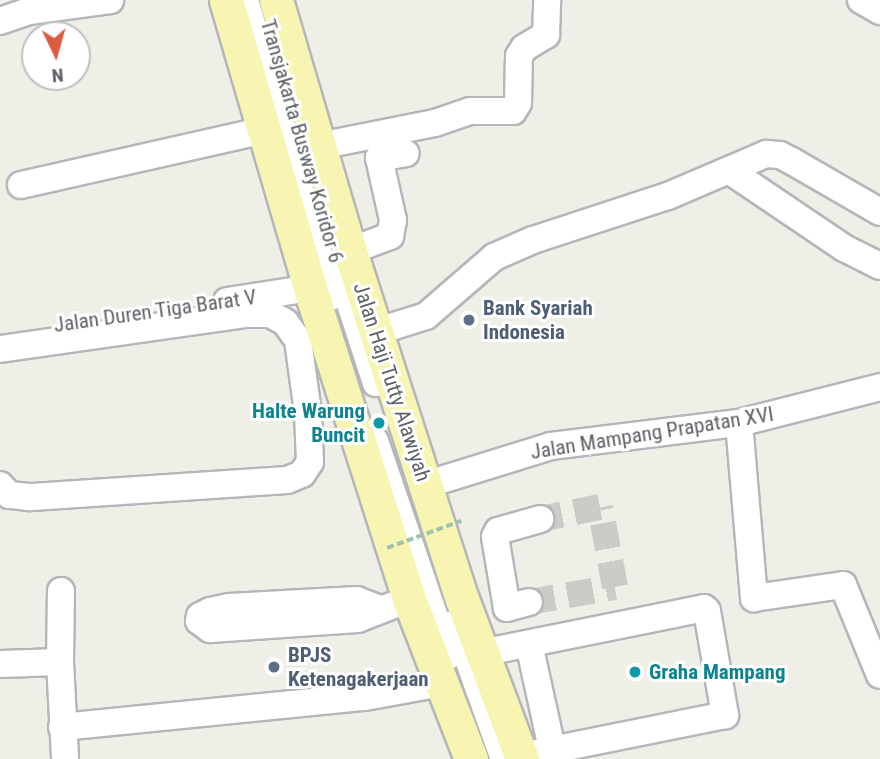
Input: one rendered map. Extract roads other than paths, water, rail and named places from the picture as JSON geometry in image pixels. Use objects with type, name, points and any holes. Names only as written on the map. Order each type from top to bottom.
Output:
[{"type":"main road","points":[[226,0],[265,130],[301,310],[344,395],[394,604],[441,683],[471,759]]},
{"type":"main road","name":"Jalan Haji Tutty Alawiyah","points":[[276,0],[375,332],[467,615],[517,756]]},
{"type":"street","points":[[0,21],[29,11],[110,0]]},
{"type":"street","name":"Transjakarta Busway Koridor 6","points":[[245,0],[367,416],[430,607],[517,756]]},
{"type":"street","name":"Transjakarta Busway Koridor 6","points":[[261,0],[357,329],[472,677],[517,756]]},
{"type":"street","points":[[319,146],[435,123],[470,111],[513,111],[517,103],[519,56],[524,48],[546,35],[547,0]]},
{"type":"street","points":[[861,0],[880,11]]},
{"type":"street","points":[[21,185],[265,130]]},
{"type":"street","points":[[350,250],[390,236],[393,220],[379,158],[406,153]]},
{"type":"street","points":[[375,332],[426,316],[494,257],[730,171],[766,155],[780,155],[880,212]]},
{"type":"street","points":[[730,171],[844,248],[880,266]]},
{"type":"street","points":[[0,349],[247,314],[301,310],[298,340],[307,407],[310,462],[302,474],[287,480],[29,497],[9,495],[0,485]]},
{"type":"street","name":"Jalan Duren Tiga Barat V","points":[[0,334],[301,310]]},
{"type":"street","name":"Jalan Mampang Prapatan XVI","points":[[425,485],[551,446],[739,423],[880,387]]},
{"type":"street","points":[[307,407],[344,395]]},
{"type":"street","points":[[739,423],[754,598],[843,585],[880,675]]},
{"type":"street","points":[[467,615],[518,605],[495,537],[498,531],[540,519]]},
{"type":"street","points":[[61,591],[60,662],[65,759]]},
{"type":"street","points":[[357,600],[394,604],[358,619],[210,629],[199,621],[200,616],[210,611],[229,607],[357,600]]},
{"type":"street","points":[[481,653],[704,608],[707,611],[724,715],[517,756],[529,644]]},
{"type":"street","points":[[0,664],[60,662]]},
{"type":"street","points":[[62,727],[365,697],[441,683]]},
{"type":"tunnel","points":[[529,602],[615,587],[600,507],[540,519]]},
{"type":"place","name":"Bank Syariah Indonesia","points":[[469,320]]},
{"type":"place","name":"Halte Warung Buncit","points":[[379,423]]},
{"type":"place","name":"BPJS Ketenagakerjaan","points":[[274,667]]},
{"type":"place","name":"Graha Mampang","points":[[635,672]]}]
